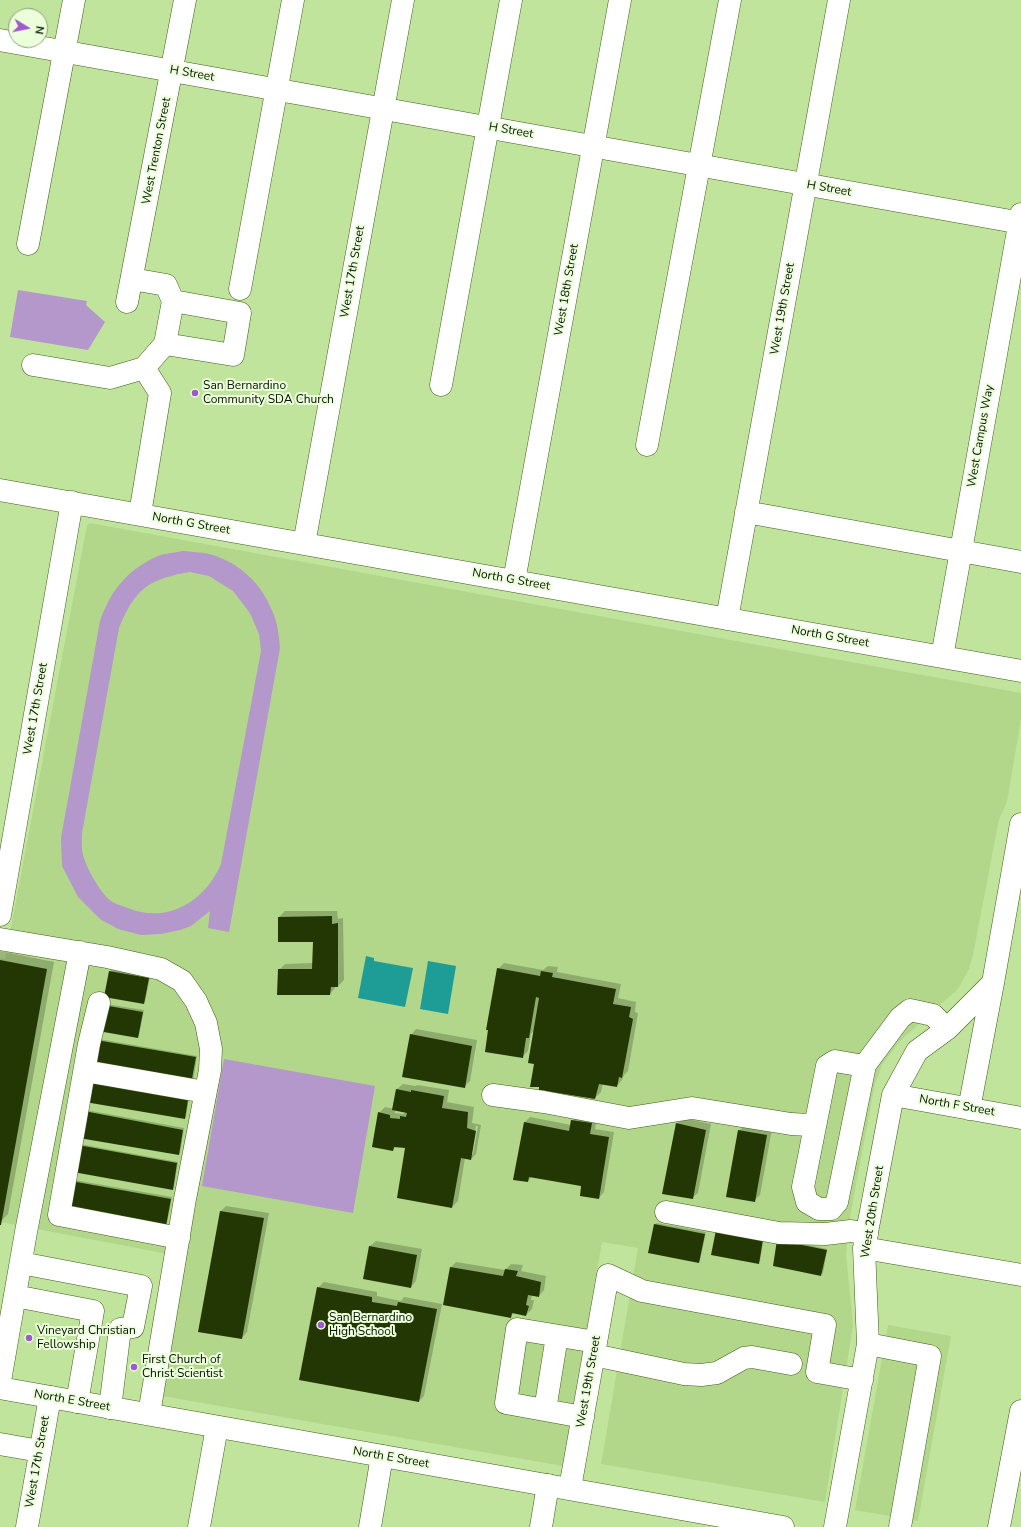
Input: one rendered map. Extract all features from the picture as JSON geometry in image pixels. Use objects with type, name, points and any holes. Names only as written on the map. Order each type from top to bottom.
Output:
[{"type":"street","points":[[28,244],[74,0]]},
{"type":"street","name":"West Trenton Street","points":[[127,302],[186,0]]},
{"type":"street","points":[[240,289],[293,0]]},
{"type":"street","name":"West 17th Street","points":[[304,544],[403,0]]},
{"type":"street","points":[[440,385],[511,0]]},
{"type":"street","name":"West 18th Street","points":[[514,581],[620,0]]},
{"type":"street","points":[[647,445],[730,0]]},
{"type":"street","name":"West 19th Street","points":[[727,619],[838,0]]},
{"type":"street","name":"H Street","points":[[0,40],[806,185],[1020,220]]},
{"type":"street","name":"West Campus Way","points":[[942,657],[1020,220]]},
{"type":"street","points":[[33,365],[110,378],[144,368],[165,344],[173,301],[166,285],[132,279]]},
{"type":"street","points":[[165,344],[233,355],[240,313],[173,301]]},
{"type":"street","points":[[140,514],[160,393],[144,368]]},
{"type":"street","name":"North G Street","points":[[0,490],[1021,671]]},
{"type":"street","name":"West 17th Street","points":[[0,915],[72,502]]},
{"type":"street","points":[[746,512],[1021,562]]},
{"type":"street","points":[[969,1109],[1021,824]]},
{"type":"street","points":[[0,939],[80,952],[161,969],[182,981],[196,1001],[206,1023],[211,1049],[210,1070],[149,1414]]},
{"type":"street","points":[[0,1381],[26,1232],[80,952]]},
{"type":"street","name":"West 20th Street","points":[[835,1527],[868,1344],[866,1241],[893,1095],[917,1051],[947,1029],[993,983]]},
{"type":"street","points":[[99,1003],[89,1044],[59,1215],[179,1238]]},
{"type":"street","points":[[865,1065],[836,1061],[827,1066],[803,1187],[807,1202],[819,1209],[831,1209],[837,1202],[865,1065],[900,1018],[910,1010],[932,1015],[947,1029]]},
{"type":"street","points":[[85,1071],[205,1092]]},
{"type":"street","points":[[493,1095],[544,1102],[629,1118],[692,1108],[791,1124],[809,1125],[816,1122]]},
{"type":"street","name":"North F Street","points":[[893,1095],[1021,1118]]},
{"type":"street","points":[[831,1209],[837,1233]]},
{"type":"street","points":[[666,1212],[778,1233],[825,1234],[851,1231],[866,1241],[1021,1275]]},
{"type":"street","points":[[15,1296],[93,1311],[120,1329],[133,1327],[141,1286],[21,1263]]},
{"type":"street","name":"West 19th Street","points":[[570,1488],[608,1275],[642,1291],[825,1325],[817,1372],[862,1380]]},
{"type":"street","points":[[77,1402],[93,1311]]},
{"type":"street","points":[[110,1408],[120,1329]]},
{"type":"street","points":[[583,1417],[506,1403],[517,1329],[557,1336],[684,1374],[701,1376],[717,1373],[744,1358],[752,1357],[791,1364]]},
{"type":"street","points":[[545,1410],[557,1336]]},
{"type":"street","points":[[868,1344],[930,1356],[900,1527]]},
{"type":"street","name":"North E Street","points":[[0,1388],[570,1488],[745,1524],[783,1527]]},
{"type":"street","name":"West 17th Street","points":[[27,1527],[50,1397]]},
{"type":"street","points":[[1000,1527],[1021,1411]]},
{"type":"street","points":[[199,1527],[217,1427]]},
{"type":"street","points":[[0,1444],[40,1451]]},
{"type":"street","points":[[370,1527],[382,1456]]},
{"type":"street","points":[[541,1527],[548,1485]]},
{"type":"shaded area","points":[[18,290],[87,301],[86,305],[105,322],[88,350],[10,337]]},
{"type":"shaded area","name":"San Bernardino High School","points":[[90,523],[1021,693],[1021,719],[1007,802],[999,819],[969,969],[958,989],[900,1041],[882,1065],[875,1084],[850,1217],[846,1254],[853,1325],[825,1502],[601,1464],[638,1248],[602,1242],[563,1466],[145,1393],[168,1254],[0,1222],[0,958],[5,959],[87,525]]},
{"type":"shaded area","points":[[182,551],[209,554],[221,558],[232,563],[250,577],[265,596],[270,606],[277,625],[280,648],[229,932],[208,928],[210,911],[191,926],[180,930],[161,934],[141,935],[118,929],[100,919],[78,897],[62,866],[61,838],[100,621],[104,610],[109,600],[122,582],[137,568],[158,556]],"holes":[[[190,572],[209,576],[233,591],[250,613],[259,634],[261,651],[221,864],[214,878],[205,890],[182,907],[169,912],[140,912],[114,903],[102,892],[90,873],[82,850],[82,833],[119,628],[137,595],[153,583],[163,578]]]},
{"type":"shaded area","points":[[224,1059],[375,1086],[353,1213],[202,1186]]},
{"type":"shaded area","points":[[888,1325],[951,1336],[918,1521],[855,1510]]},
{"type":"water","points":[[366,956],[374,958],[374,961],[413,968],[405,1007],[358,998]]},
{"type":"water","points":[[428,961],[456,966],[448,1014],[420,1009]]},
{"type":"building","points":[[332,916],[332,924],[338,923],[338,987],[331,987],[330,995],[277,995],[278,969],[312,969],[313,942],[278,942],[278,917]]},
{"type":"building","points":[[0,960],[47,969],[1,1225],[0,1225]]},
{"type":"building","points":[[497,968],[540,976],[541,971],[553,973],[552,977],[616,989],[613,1004],[631,1007],[629,1017],[633,1019],[622,1078],[619,1077],[617,1087],[599,1084],[595,1099],[539,1090],[539,1087],[530,1087],[534,1064],[528,1063],[539,998],[536,997],[529,1038],[526,1038],[523,1058],[485,1052],[488,1030],[486,1030]]},
{"type":"building","points":[[109,971],[149,978],[144,1004],[104,997]]},
{"type":"building","points":[[103,1005],[143,1012],[138,1038],[98,1031]]},
{"type":"building","points":[[410,1034],[472,1046],[465,1088],[402,1077]]},
{"type":"building","points":[[96,1040],[196,1057],[191,1084],[91,1066]]},
{"type":"building","points":[[90,1075],[189,1093],[185,1119],[85,1102]]},
{"type":"building","points":[[396,1089],[444,1096],[442,1108],[468,1112],[467,1128],[476,1131],[471,1160],[461,1158],[452,1208],[397,1198],[405,1148],[394,1147],[393,1151],[372,1147],[378,1112],[390,1115],[390,1118],[400,1119],[400,1116],[406,1117],[407,1113],[392,1110]]},
{"type":"building","points":[[84,1111],[183,1130],[179,1155],[79,1138]]},
{"type":"building","points":[[571,1120],[592,1123],[590,1134],[609,1137],[599,1199],[580,1196],[581,1186],[529,1177],[528,1182],[513,1180],[524,1122],[569,1131]]},
{"type":"building","points":[[676,1123],[706,1130],[693,1199],[662,1194]]},
{"type":"building","points":[[738,1130],[767,1135],[755,1202],[726,1197]]},
{"type":"building","points":[[78,1145],[177,1163],[173,1190],[73,1172]]},
{"type":"building","points":[[71,1181],[171,1199],[166,1226],[66,1208]]},
{"type":"building","points":[[220,1211],[264,1218],[242,1339],[198,1332]]},
{"type":"building","points":[[654,1224],[705,1234],[699,1263],[648,1253]]},
{"type":"building","points":[[716,1230],[763,1239],[759,1264],[711,1255]]},
{"type":"building","points":[[777,1240],[827,1250],[821,1276],[773,1266]]},
{"type":"building","points":[[369,1246],[417,1255],[411,1288],[363,1279]]},
{"type":"building","points":[[450,1267],[503,1276],[505,1269],[518,1271],[516,1276],[541,1282],[539,1297],[528,1295],[526,1305],[529,1306],[526,1316],[512,1313],[511,1318],[443,1305]]},
{"type":"building","points":[[317,1287],[372,1297],[372,1302],[397,1306],[398,1302],[437,1309],[419,1402],[299,1380]]},
{"type":"place","name":"San Bernardino Community SDA Church","points":[[195,393]]},
{"type":"place","name":"San Bernardino High School","points":[[321,1325]]},
{"type":"place","name":"Vineyard Christian Fellowship","points":[[29,1338]]},
{"type":"place","name":"First Church of Christ Scientist","points":[[134,1367]]}]
